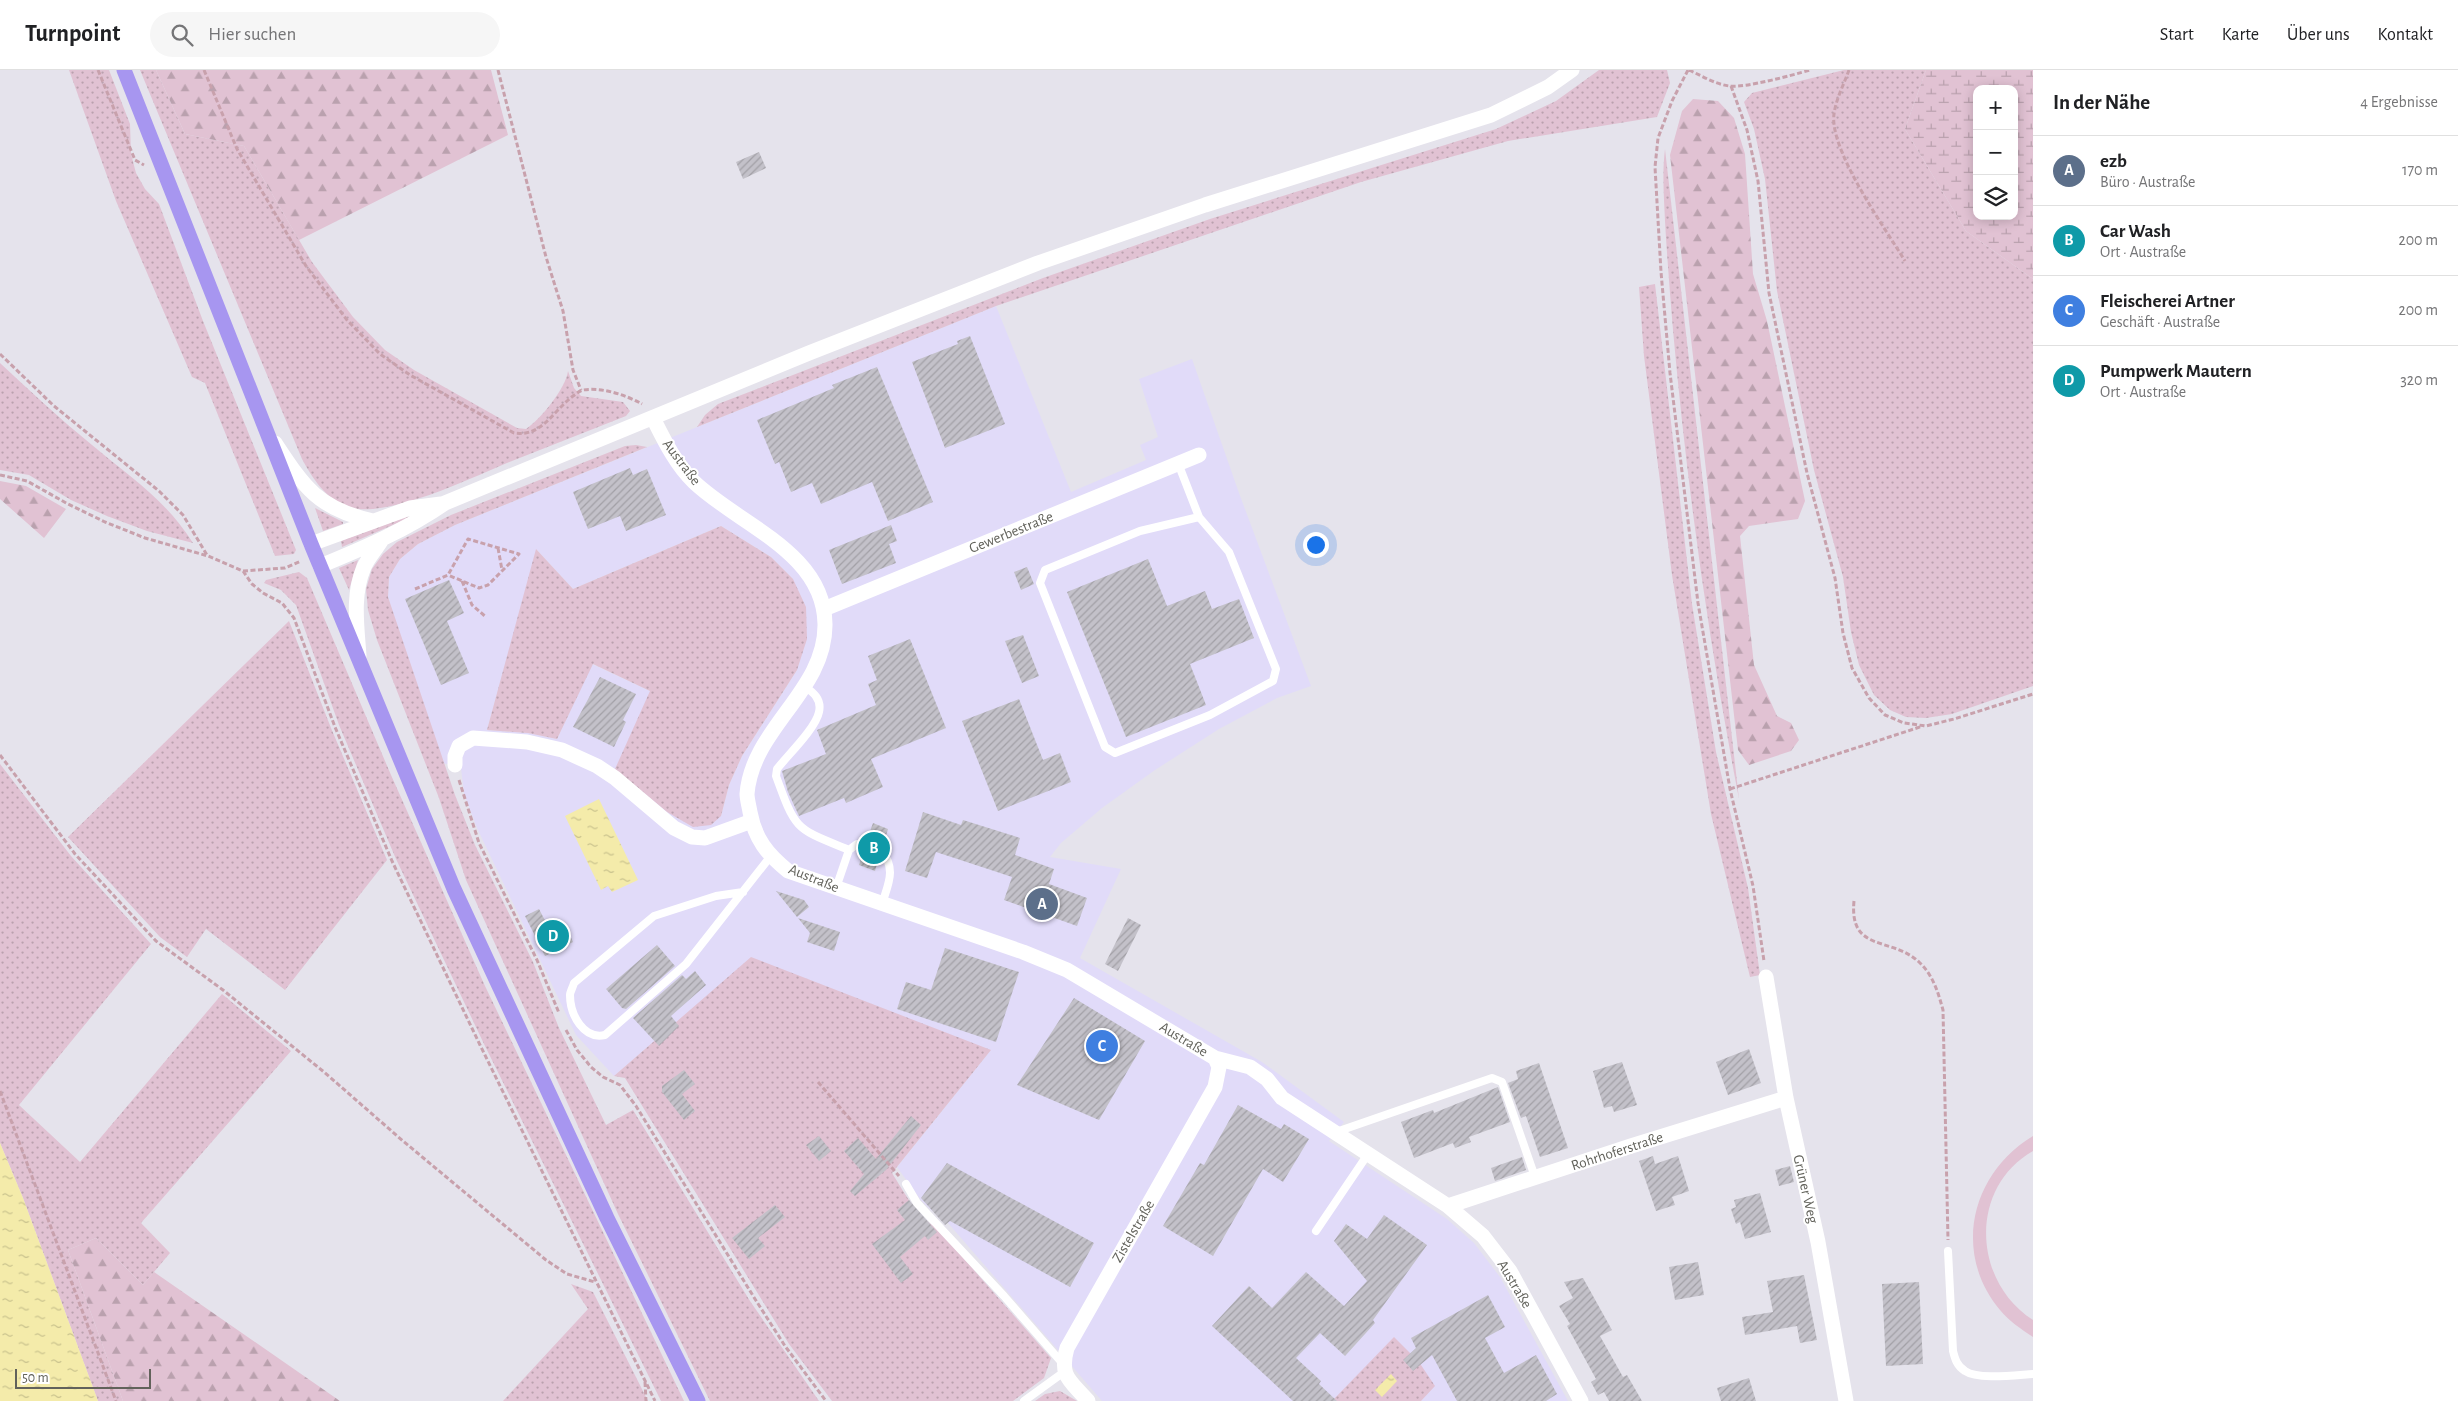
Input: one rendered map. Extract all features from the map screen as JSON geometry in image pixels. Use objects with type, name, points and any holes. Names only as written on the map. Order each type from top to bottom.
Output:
[{"type":"highway","points":[[124,70],[164,176],[311,544],[454,889],[607,1218],[698,1401]]},
{"type":"street","points":[[320,566],[381,541],[417,522],[445,503],[810,353],[1038,263],[1205,205],[1491,115],[1548,87],[1572,70]]},
{"type":"street","name":"Austraße","points":[[653,418],[673,456],[693,481],[730,511],[771,539],[808,572],[824,608],[824,641],[820,658],[804,686],[767,739],[754,766],[747,794],[752,821],[759,840],[770,857],[788,870],[1023,952],[1067,970],[1215,1058],[1250,1067],[1267,1079],[1282,1098],[1448,1206],[1483,1236],[1510,1271],[1581,1401]]},
{"type":"street","points":[[264,427],[295,474],[323,502],[346,515],[373,521]]},
{"type":"street","name":"Gewerbestraße","points":[[824,608],[1199,455]]},
{"type":"street","points":[[311,544],[410,508],[445,503]]},
{"type":"street","points":[[360,665],[356,621],[357,588],[364,566],[381,541]]},
{"type":"street","points":[[455,765],[458,746],[473,738],[527,742],[562,750],[597,766],[615,778],[674,828],[692,837],[705,838],[752,821]]},
{"type":"street","name":"Grüner Weg","points":[[1766,977],[1786,1098],[1818,1242],[1846,1401]]},
{"type":"street","name":"Zistelstraße","points":[[1063,1368],[1067,1348],[1215,1087],[1219,1067],[1215,1058]]},
{"type":"street","name":"Rohrhoferstraße","points":[[1448,1206],[1786,1098]]},
{"type":"street","points":[[1063,1368],[1088,1401]]},
{"type":"lane","points":[[1178,464],[1199,517],[1228,552],[1276,669],[1273,681],[1210,714],[1115,753],[1105,747],[1040,583],[1045,570],[1140,531],[1199,517]]},
{"type":"lane","points":[[804,686],[814,692],[819,701],[819,712],[814,724],[776,769],[776,776],[790,814],[798,826],[809,834],[849,850]]},
{"type":"lane","points":[[836,888],[849,850],[857,844],[866,845]]},
{"type":"lane","points":[[882,850],[889,860],[890,874],[882,904]]},
{"type":"lane","points":[[743,892],[716,896],[654,916],[574,983],[570,995],[574,1009],[585,1032],[596,1037],[605,1035],[679,971],[708,939],[770,857]]},
{"type":"lane","points":[[1334,1133],[1492,1078],[1502,1082],[1535,1177]]},
{"type":"lane","points":[[1316,1231],[1368,1154]]},
{"type":"lane","points":[[906,1184],[917,1203],[1004,1296],[1063,1368],[1024,1401]]},
{"type":"lane","points":[[1948,1251],[1953,1351],[1957,1363],[1965,1372],[1976,1376],[2033,1374]]},
{"type":"path","points":[[98,70],[135,160],[164,176]]},
{"type":"path","points":[[204,70],[237,149],[306,266],[347,320],[380,354],[410,375],[514,433],[526,435],[539,430],[562,405],[581,390],[607,392],[629,397],[643,405],[653,418]]},
{"type":"path","points":[[498,70],[546,258],[563,311],[573,370],[581,390]]},
{"type":"path","points":[[1766,977],[1753,886],[1730,789],[1698,603],[1671,382],[1654,168],[1658,138],[1672,101],[1688,70],[1716,83],[1731,86],[1790,76],[1810,70]]},
{"type":"path","points":[[1849,70],[1834,114],[1836,138],[1847,162],[1905,261]]},
{"type":"path","points":[[1731,86],[1747,130],[1754,164],[1769,293],[1807,473],[1835,578],[1843,633],[1852,668],[1869,698],[1885,715],[1904,723],[1926,726]]},
{"type":"path","points":[[0,354],[54,406],[159,491],[183,516],[208,556]]},
{"type":"path","points":[[0,475],[27,481],[68,504],[145,538],[208,556],[242,572],[263,593],[282,602],[294,618],[335,727],[392,861],[595,1282],[655,1401]]},
{"type":"path","points":[[415,589],[448,574],[468,539],[519,554],[488,584],[479,588],[448,574]]},
{"type":"path","points":[[498,548],[502,570]]},
{"type":"path","points":[[242,572],[285,568]]},
{"type":"path","points":[[462,580],[472,605],[486,617]]},
{"type":"path","points":[[1730,789],[2033,694]]},
{"type":"path","points":[[0,755],[75,854],[156,941],[223,990],[324,1072],[402,1141],[546,1260],[567,1274],[595,1282]]},
{"type":"path","points":[[455,765],[462,795],[479,842],[537,960],[561,1018]]},
{"type":"path","points":[[1854,901],[1852,915],[1855,926],[1865,938],[1894,948],[1919,962],[1935,982],[1942,1010],[1947,1145],[1948,1251]]},
{"type":"path","points":[[564,1027],[577,1050],[591,1067],[603,1077],[620,1085],[636,1106],[760,1307],[826,1401]]},
{"type":"path","points":[[818,1082],[906,1184]]},
{"type":"path","points":[[0,1091],[116,1401]]},
{"type":"path","points":[[644,1379],[646,1401]]},
{"type":"shaded area","points":[[996,306],[1071,492],[1146,460],[1140,445],[1158,437],[1139,379],[1192,359],[1239,493],[1311,686],[1277,698],[1219,729],[1155,770],[1102,808],[1061,843],[1050,857],[1121,869],[1080,958],[1262,1062],[1344,1122],[1329,1141],[1447,1219],[1474,1243],[1500,1277],[1568,1401],[1421,1401],[1434,1386],[1332,1401],[1102,1401],[942,1216],[931,1210],[920,1199],[897,1167],[990,1051],[751,958],[614,1076],[576,1035],[477,828],[464,794],[461,768],[443,763],[395,622],[388,597],[389,577],[400,559],[418,544],[455,525]],"holes":[[[721,526],[771,557],[793,579],[797,670],[742,756],[729,785],[721,816],[650,691],[592,664],[557,739],[528,733],[487,730],[537,550],[573,589]]]},
{"type":"green space","points":[[69,70],[109,70],[130,124],[131,154],[136,173],[145,189],[159,204],[203,321],[296,550],[294,554],[275,556],[205,383],[192,377],[116,201]]},
{"type":"green space","points":[[140,70],[156,70],[185,134],[244,146],[312,262],[353,317],[385,350],[414,370],[517,428],[526,429],[545,411],[563,386],[568,371],[574,388],[581,396],[623,402],[630,411],[626,416],[454,486],[407,502],[365,509],[348,507],[333,499],[315,481],[302,459]]},
{"type":"green space","points":[[156,70],[491,70],[508,135],[299,240],[244,146],[185,134]]},
{"type":"green space","points":[[1599,70],[1667,70],[1670,83],[1657,117],[1508,141],[1361,182],[996,306],[697,427],[705,415],[718,404],[1043,278],[1210,219],[1496,129],[1556,101]]},
{"type":"green space","points":[[1844,70],[1926,70],[1905,129],[1966,231],[2033,279],[2033,686],[1952,714],[1926,718],[1906,717],[1890,710],[1874,695],[1859,665],[1851,632],[1843,577],[1814,470],[1777,291],[1765,179],[1754,129],[1744,102],[1752,93]]},
{"type":"green space","points":[[1926,70],[2033,70],[2033,279],[1966,231],[1905,129]]},
{"type":"green space","points":[[1693,99],[1718,101],[1734,118],[1745,154],[1753,274],[1767,321],[1805,501],[1798,519],[1749,526],[1740,536],[1754,665],[1777,716],[1791,723],[1799,740],[1791,751],[1749,765],[1738,750],[1670,155],[1682,111]]},
{"type":"green space","points":[[1665,149],[1739,799],[1709,624],[1685,448],[1667,248],[1664,185]]},
{"type":"green space","points":[[1655,284],[1692,604],[1716,752],[1748,888],[1760,975],[1750,977],[1711,814],[1672,575],[1644,356],[1639,287]]},
{"type":"green space","points":[[0,363],[68,425],[159,501],[193,543],[147,531],[107,516],[71,500],[29,475],[0,470]]},
{"type":"green space","points":[[625,446],[647,447],[455,525],[418,544],[400,559],[389,577],[388,597],[455,795],[475,845],[533,962],[559,1028],[606,1125],[633,1110],[750,1301],[819,1401],[710,1401],[618,1214],[466,880],[439,798],[377,640],[368,610],[366,589],[372,569],[383,554],[397,542],[451,515]]},
{"type":"green space","points":[[0,481],[26,486],[66,509],[44,538],[0,499]]},
{"type":"green space","points":[[315,508],[343,522],[343,524],[323,531]]},
{"type":"green space","points":[[408,516],[409,518],[342,547],[341,541]]},
{"type":"green space","points":[[721,526],[771,557],[793,579],[806,607],[807,639],[797,670],[742,756],[729,785],[721,816],[711,825],[693,827],[667,812],[615,769],[650,691],[593,664],[557,739],[528,733],[487,730],[536,549],[573,589]]},
{"type":"green space","points":[[358,560],[349,590],[339,568]]},
{"type":"green space","points":[[299,572],[307,578],[391,775],[485,986],[684,1401],[661,1401],[484,1044],[396,859],[339,725],[296,605],[281,590],[264,583],[266,580]]},
{"type":"green space","points":[[289,621],[331,728],[387,860],[285,990],[206,929],[187,957],[160,937],[68,837]]},
{"type":"green space","points":[[0,764],[71,856],[151,944],[19,1105],[80,1162],[222,994],[291,1051],[141,1223],[170,1253],[143,1285],[96,1238],[68,1250],[123,1401],[98,1401],[23,1198],[0,1143]]},
{"type":"green space","points":[[751,957],[991,1050],[892,1173],[917,1211],[937,1228],[1051,1358],[1044,1378],[1013,1401],[832,1401],[789,1344],[625,1078],[614,1076]]},
{"type":"green space","points":[[2033,1136],[2033,1151],[2012,1167],[1997,1188],[1989,1211],[1986,1235],[1989,1260],[1999,1283],[2013,1303],[2033,1320],[2033,1337],[2015,1325],[2000,1310],[1985,1288],[1976,1264],[1973,1240],[1975,1216],[1983,1192],[1995,1171],[2012,1152]]},
{"type":"green space","points":[[96,1238],[143,1285],[154,1272],[340,1401],[123,1401],[68,1250]]},
{"type":"green space","points":[[571,1284],[593,1292],[648,1401],[503,1401],[588,1309]]},
{"type":"green space","points":[[1394,1337],[1419,1362],[1435,1386],[1421,1401],[1332,1401]]},
{"type":"green space","points":[[1060,1391],[1077,1401],[1035,1401],[1045,1394]]},
{"type":"water","points":[[599,799],[638,880],[612,892],[608,886],[601,890],[565,816]]},
{"type":"water","points":[[0,1143],[23,1198],[98,1401],[0,1401]]},
{"type":"water","points":[[1391,1374],[1397,1381],[1382,1397],[1375,1390]]},
{"type":"building","points":[[759,152],[766,168],[743,179],[736,162]]},
{"type":"building","points":[[970,336],[1005,424],[945,448],[912,362],[958,344],[957,341]]},
{"type":"building","points":[[877,367],[933,502],[888,521],[872,482],[821,504],[812,483],[791,492],[779,462],[775,464],[757,420],[834,388],[832,385]]},
{"type":"building","points":[[630,468],[633,475],[647,469],[666,515],[626,531],[620,516],[588,529],[573,492]]},
{"type":"building","points":[[891,525],[897,541],[889,544],[896,563],[842,584],[829,550]]},
{"type":"building","points":[[1148,559],[1167,606],[1205,591],[1212,609],[1239,599],[1254,638],[1190,664],[1206,705],[1126,737],[1067,592]]},
{"type":"building","points":[[1027,567],[1034,584],[1021,590],[1014,572]]},
{"type":"building","points":[[449,580],[464,613],[447,621],[469,673],[441,685],[405,599]]},
{"type":"building","points":[[1023,635],[1039,676],[1022,683],[1005,641]]},
{"type":"building","points":[[910,639],[946,728],[871,759],[883,787],[846,803],[844,798],[799,816],[788,792],[782,771],[826,754],[817,730],[876,705],[868,684],[877,680],[868,656]]},
{"type":"building","points":[[600,677],[636,694],[623,720],[626,722],[614,747],[573,727]]},
{"type":"building","points":[[1019,699],[1043,760],[1060,753],[1071,782],[998,811],[962,721]]},
{"type":"building","points":[[923,812],[961,825],[963,820],[1020,838],[1015,855],[1054,869],[1049,884],[1087,898],[1077,926],[1004,900],[1012,877],[936,852],[927,878],[905,871]]},
{"type":"building","points":[[873,823],[888,829],[883,845],[878,845],[876,848],[879,857],[875,871],[859,865],[864,850],[869,850],[871,846],[867,840]]},
{"type":"building","points":[[776,891],[804,900],[809,907],[797,917]]},
{"type":"building","points":[[539,909],[550,930],[564,923],[573,942],[545,956],[525,916]]},
{"type":"building","points":[[798,918],[840,932],[834,951],[807,942],[810,933]]},
{"type":"building","points":[[1128,918],[1141,925],[1118,971],[1105,964]]},
{"type":"building","points":[[657,945],[675,966],[626,1009],[622,1008],[606,989]]},
{"type":"building","points":[[945,948],[1019,972],[996,1042],[897,1009],[906,982],[931,990]]},
{"type":"building","points":[[695,971],[706,985],[671,1016],[679,1026],[659,1046],[633,1018],[682,975],[686,979]]},
{"type":"building","points":[[1074,998],[1145,1041],[1099,1120],[1017,1085]]},
{"type":"building","points":[[1749,1049],[1761,1083],[1728,1095],[1716,1062]]},
{"type":"building","points":[[1622,1062],[1637,1105],[1614,1112],[1612,1106],[1604,1108],[1593,1071]]},
{"type":"building","points":[[1539,1063],[1568,1148],[1540,1157],[1526,1116],[1521,1118],[1508,1083],[1518,1079],[1516,1071]]},
{"type":"building","points":[[684,1070],[695,1084],[682,1094],[695,1111],[684,1120],[662,1092],[662,1086]]},
{"type":"building","points":[[1498,1087],[1510,1122],[1469,1137],[1471,1142],[1455,1148],[1453,1143],[1414,1158],[1401,1122],[1433,1110],[1434,1113]]},
{"type":"building","points":[[1238,1105],[1281,1129],[1284,1124],[1309,1139],[1283,1182],[1263,1169],[1213,1256],[1163,1226],[1200,1163],[1204,1165]]},
{"type":"building","points":[[911,1116],[921,1125],[886,1170],[855,1196],[850,1191],[864,1174],[844,1151],[858,1138],[876,1159]]},
{"type":"building","points":[[819,1136],[831,1151],[819,1161],[806,1145]]},
{"type":"building","points":[[1653,1156],[1655,1164],[1678,1156],[1689,1191],[1672,1197],[1675,1205],[1656,1211],[1639,1161]]},
{"type":"building","points":[[1522,1157],[1526,1170],[1495,1181],[1491,1168]]},
{"type":"building","points":[[947,1163],[1094,1243],[1070,1287],[950,1221],[945,1225],[921,1198]]},
{"type":"building","points":[[1790,1166],[1794,1182],[1779,1186],[1775,1170]]},
{"type":"building","points":[[1760,1193],[1771,1232],[1745,1239],[1740,1222],[1736,1224],[1731,1209],[1736,1207],[1734,1200]]},
{"type":"building","points":[[909,1200],[937,1232],[928,1240],[925,1236],[900,1257],[913,1274],[901,1283],[872,1244],[905,1220],[897,1210]]},
{"type":"building","points":[[775,1205],[785,1217],[758,1238],[765,1246],[749,1259],[732,1238]]},
{"type":"building","points":[[1384,1215],[1427,1245],[1373,1320],[1375,1323],[1345,1356],[1320,1333],[1296,1358],[1321,1381],[1319,1384],[1337,1401],[1293,1401],[1212,1326],[1249,1286],[1272,1308],[1306,1272],[1344,1306],[1367,1281],[1334,1241],[1346,1224],[1367,1239]]},
{"type":"building","points":[[1698,1262],[1704,1295],[1675,1300],[1669,1267]]},
{"type":"building","points":[[1804,1275],[1817,1340],[1800,1343],[1797,1326],[1745,1335],[1742,1317],[1773,1312],[1767,1281]]},
{"type":"building","points":[[1583,1278],[1612,1330],[1600,1336],[1623,1377],[1627,1375],[1642,1401],[1609,1401],[1604,1392],[1598,1395],[1591,1382],[1596,1379],[1567,1326],[1570,1324],[1559,1306],[1573,1298],[1564,1282]]},
{"type":"building","points":[[1919,1282],[1923,1364],[1886,1366],[1882,1284]]},
{"type":"building","points":[[1488,1295],[1505,1327],[1485,1338],[1504,1373],[1536,1355],[1557,1394],[1546,1401],[1457,1401],[1432,1355],[1413,1371],[1403,1360],[1416,1348],[1411,1338]]},
{"type":"building","points":[[1749,1378],[1756,1401],[1721,1401],[1717,1388]]},
{"type":"place","name":"Car Wash","points":[[874,848]]},
{"type":"place","name":"ezb","points":[[1042,904]]},
{"type":"place","name":"Pumpwerk Mautern","points":[[553,936]]},
{"type":"place","name":"Fleischerei Artner","points":[[1102,1046]]}]
